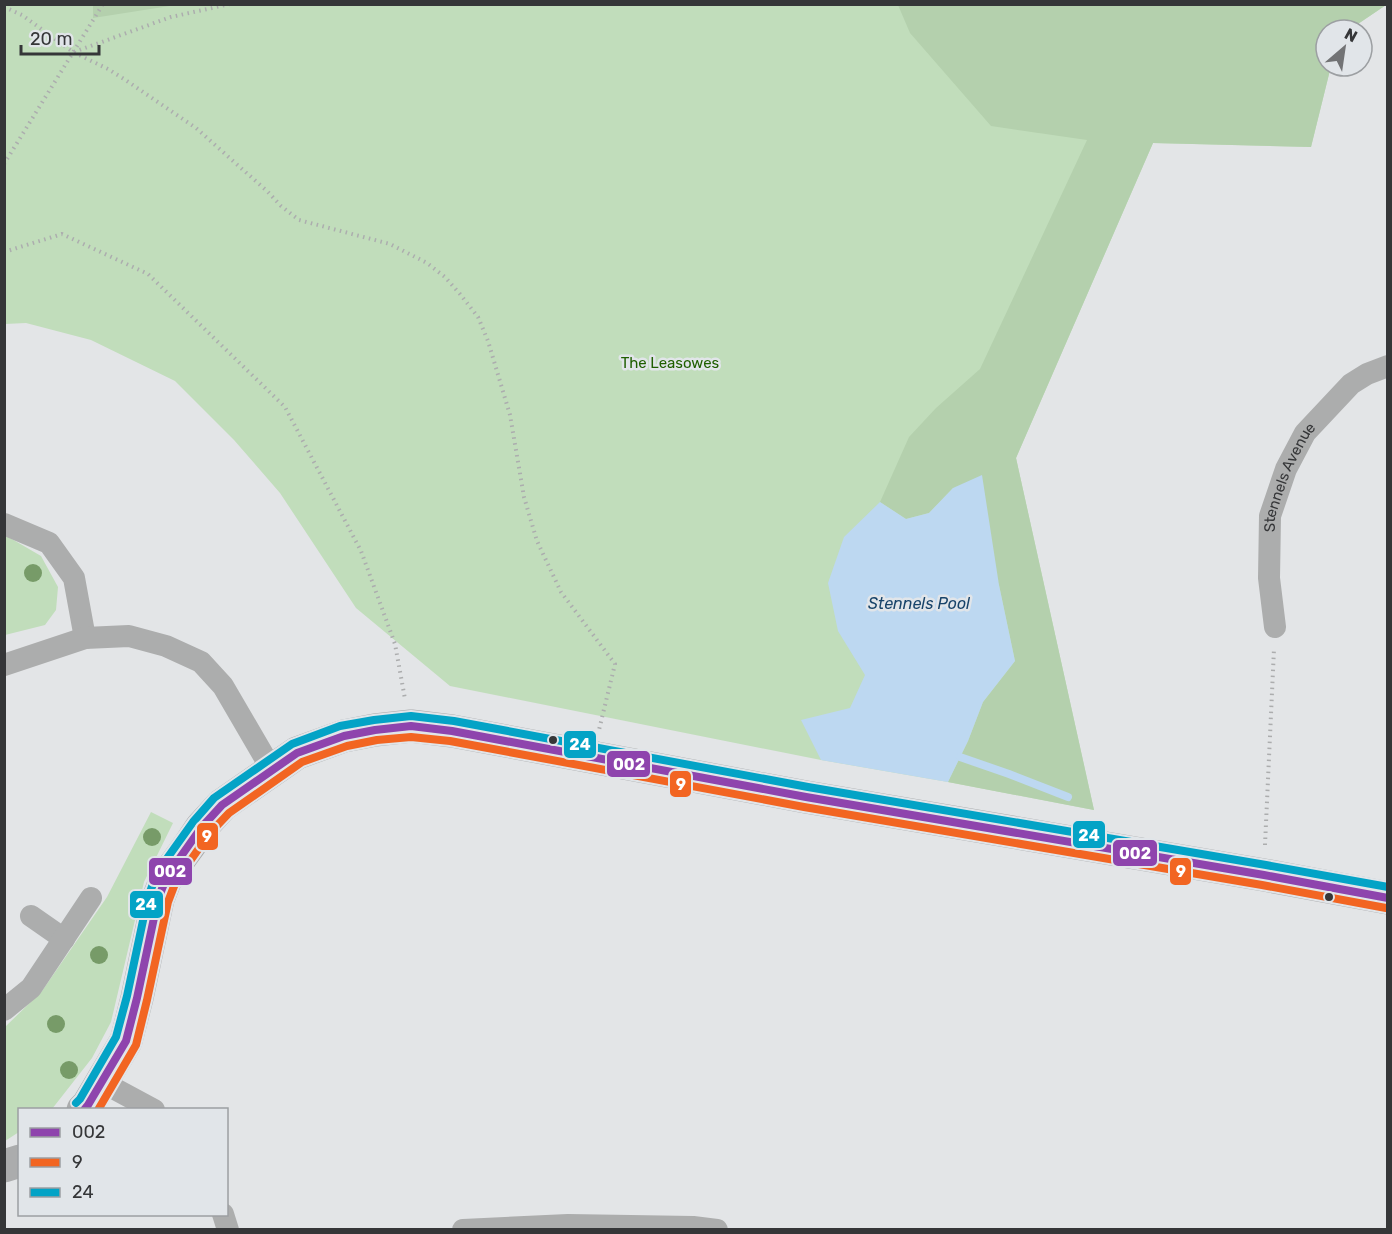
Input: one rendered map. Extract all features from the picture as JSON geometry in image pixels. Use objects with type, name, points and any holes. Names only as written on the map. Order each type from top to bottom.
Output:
[{"type":"main road","points":[[85,1108],[126,1041],[158,899],[167,876],[201,828],[222,805],[297,753],[344,736],[375,730],[411,726],[452,731],[806,797],[1388,898]]},
{"type":"street","name":"Stennels Avenue","points":[[1275,627],[1269,578],[1270,516],[1286,469],[1305,433],[1351,384],[1388,366]]},
{"type":"street","points":[[4,524],[49,543],[74,578],[85,638]]},
{"type":"street","points":[[4,665],[85,638],[129,636],[166,646],[201,662],[223,686],[272,770]]},
{"type":"street","points":[[4,1010],[31,988],[91,898]]},
{"type":"street","points":[[31,916],[64,939]]},
{"type":"street","points":[[102,1082],[150,1108]]},
{"type":"street","points":[[463,1230],[568,1225],[693,1227],[717,1230]]},
{"type":"path","points":[[4,164],[103,4]]},
{"type":"path","points":[[74,52],[171,17],[230,4]]},
{"type":"path","points":[[4,7],[22,15],[74,52],[124,79],[196,128],[299,220],[390,244],[411,254],[445,277],[472,309],[488,341],[510,415],[524,496],[537,541],[561,592],[615,664],[594,757]]},
{"type":"path","points":[[4,252],[62,234],[148,274],[285,407],[361,550],[394,644],[411,726]]},
{"type":"path","points":[[1263,875],[1275,627]]},
{"type":"green space","points":[[93,4],[176,5],[93,18]]},
{"type":"green space","name":"The Leasowes","points":[[5,5],[1386,5],[1367,18],[1314,18],[1314,78],[1328,78],[1311,147],[1153,143],[1016,458],[1094,810],[821,760],[450,686],[356,608],[280,493],[234,440],[175,381],[91,340],[26,323],[5,324]]},
{"type":"green space","points":[[898,5],[1386,5],[1367,18],[1314,18],[1314,78],[1328,78],[1311,147],[1153,143],[1016,458],[1094,810],[948,782],[968,741],[983,702],[1015,661],[999,585],[953,488],[929,513],[906,519],[880,502],[909,437],[936,408],[980,369],[1087,140],[991,126],[910,33]]},
{"type":"green space","points":[[5,535],[41,556],[58,587],[56,610],[45,625],[5,635]]},
{"type":"green space","points":[[151,812],[173,823],[144,882],[111,1022],[92,1058],[53,1108],[18,1108],[18,1133],[5,1141],[5,1027],[42,991],[107,897]]},
{"type":"water","name":"Stennels Pool","points":[[982,475],[999,585],[1015,661],[983,702],[968,741],[948,782],[821,760],[801,720],[850,708],[865,675],[838,631],[828,583],[844,537],[880,502],[906,519],[929,513],[953,488]]},
{"type":"waterway","points":[[960,757],[1068,797]]},
{"type":"transit line","name":"24","points":[[76,1103],[116,1037],[148,897],[158,871],[193,822],[214,798],[292,744],[340,726],[374,720],[411,716],[454,721],[808,787],[1388,887]]},
{"type":"transit line","name":"002","points":[[86,1108],[126,1041],[158,899],[167,876],[201,828],[222,805],[297,753],[344,736],[375,730],[411,726],[452,731],[806,797],[1388,898]]},
{"type":"transit line","name":"9","points":[[99,1108],[136,1045],[168,902],[176,881],[209,834],[229,813],[302,762],[347,746],[377,740],[411,737],[450,741],[804,807],[1386,908]]}]
